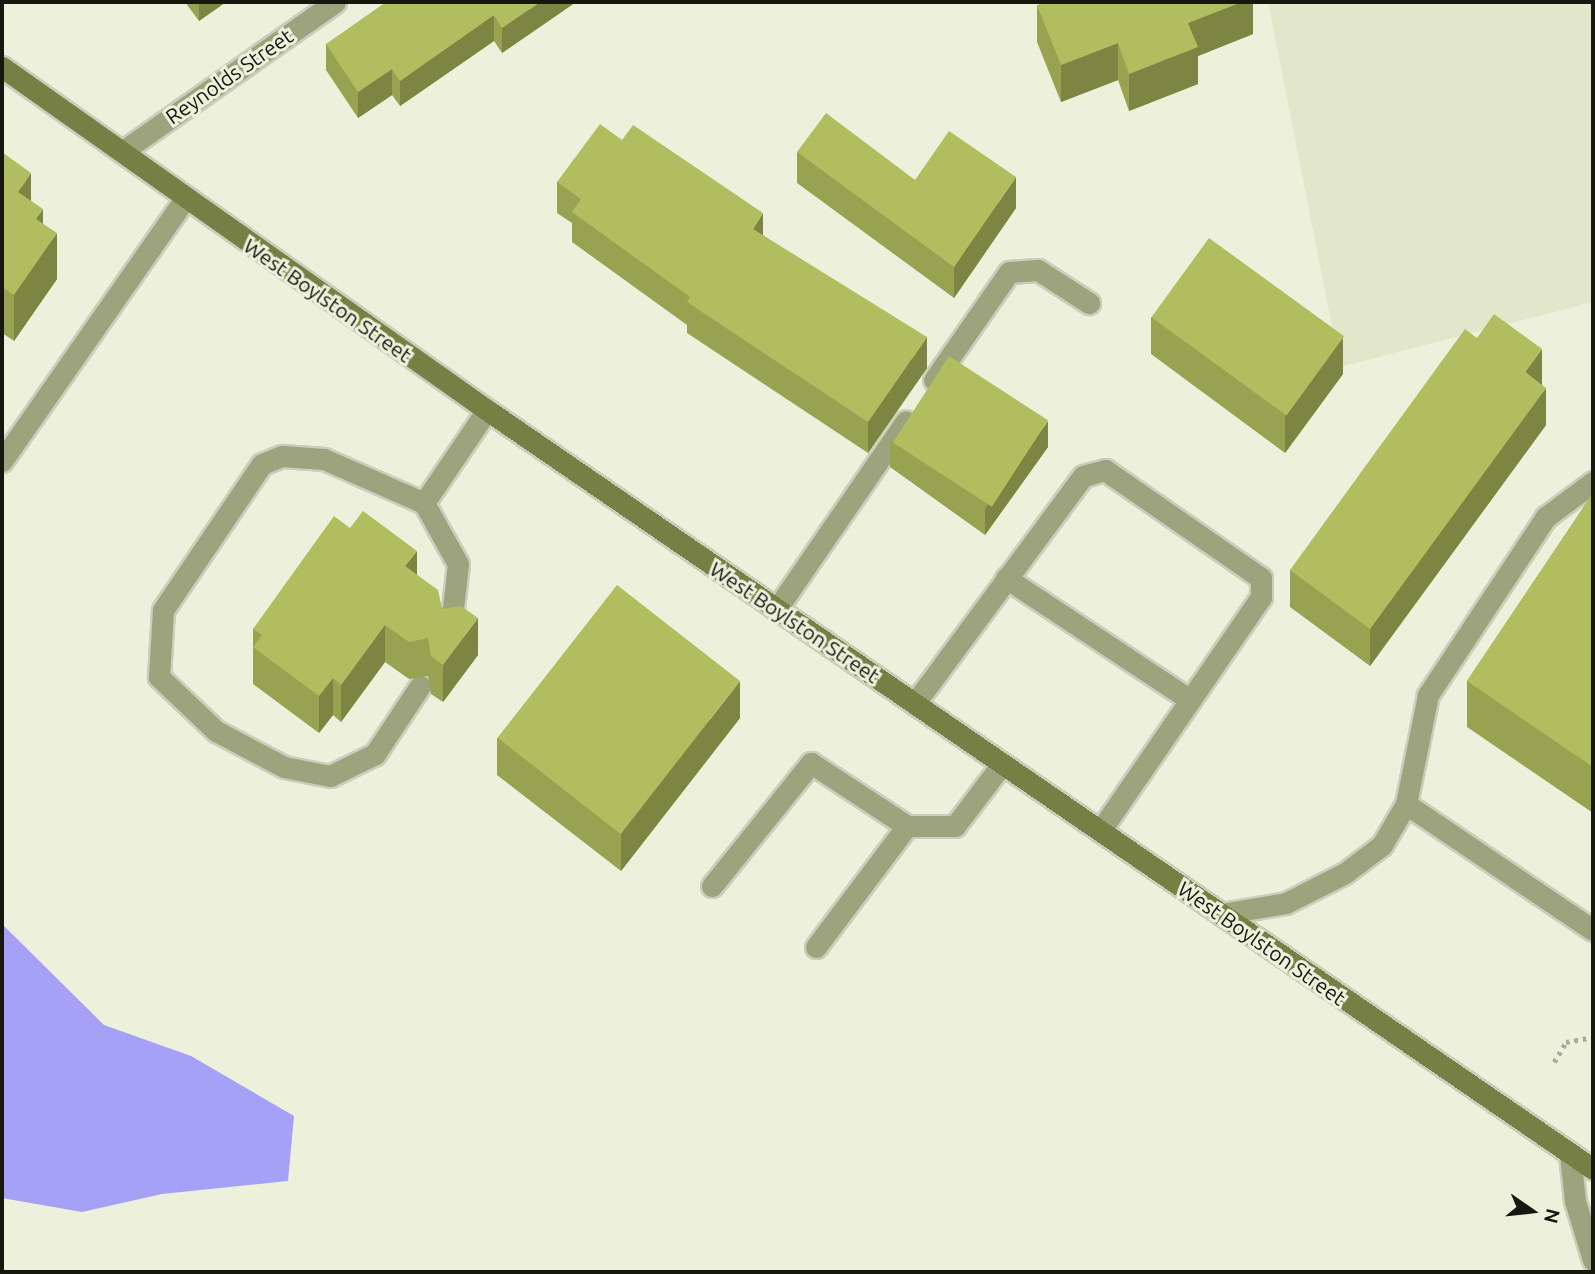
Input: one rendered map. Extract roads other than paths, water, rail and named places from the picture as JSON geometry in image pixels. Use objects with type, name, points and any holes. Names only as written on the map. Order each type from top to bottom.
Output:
[{"type":"main road","name":"West Boylston Street","points":[[2,67],[123,151],[185,200],[487,410],[1570,1156],[1593,1169]]},
{"type":"street","name":"Reynolds Street","points":[[123,151],[335,2]]},
{"type":"street","points":[[2,461],[185,200]]},
{"type":"street","points":[[776,610],[1009,272],[1038,270],[1089,303]]},
{"type":"street","points":[[424,503],[487,410]]},
{"type":"street","points":[[420,686],[375,754],[330,776],[284,767],[216,731],[159,677],[163,610],[262,464],[282,456],[324,459],[424,503],[458,564],[450,636]]},
{"type":"street","points":[[915,703],[1083,476],[1104,470],[1261,578],[1261,597],[1100,831]]},
{"type":"street","points":[[1221,915],[1286,903],[1345,873],[1382,845],[1406,804],[1428,695],[1546,517],[1593,482]]},
{"type":"street","points":[[1006,578],[1190,700]]},
{"type":"street","points":[[712,886],[811,763],[907,826],[955,826],[1002,764]]},
{"type":"street","points":[[1406,804],[1593,930]]},
{"type":"street","points":[[816,947],[907,826]]},
{"type":"street","points":[[1570,1156],[1575,1202],[1593,1260]]}]
